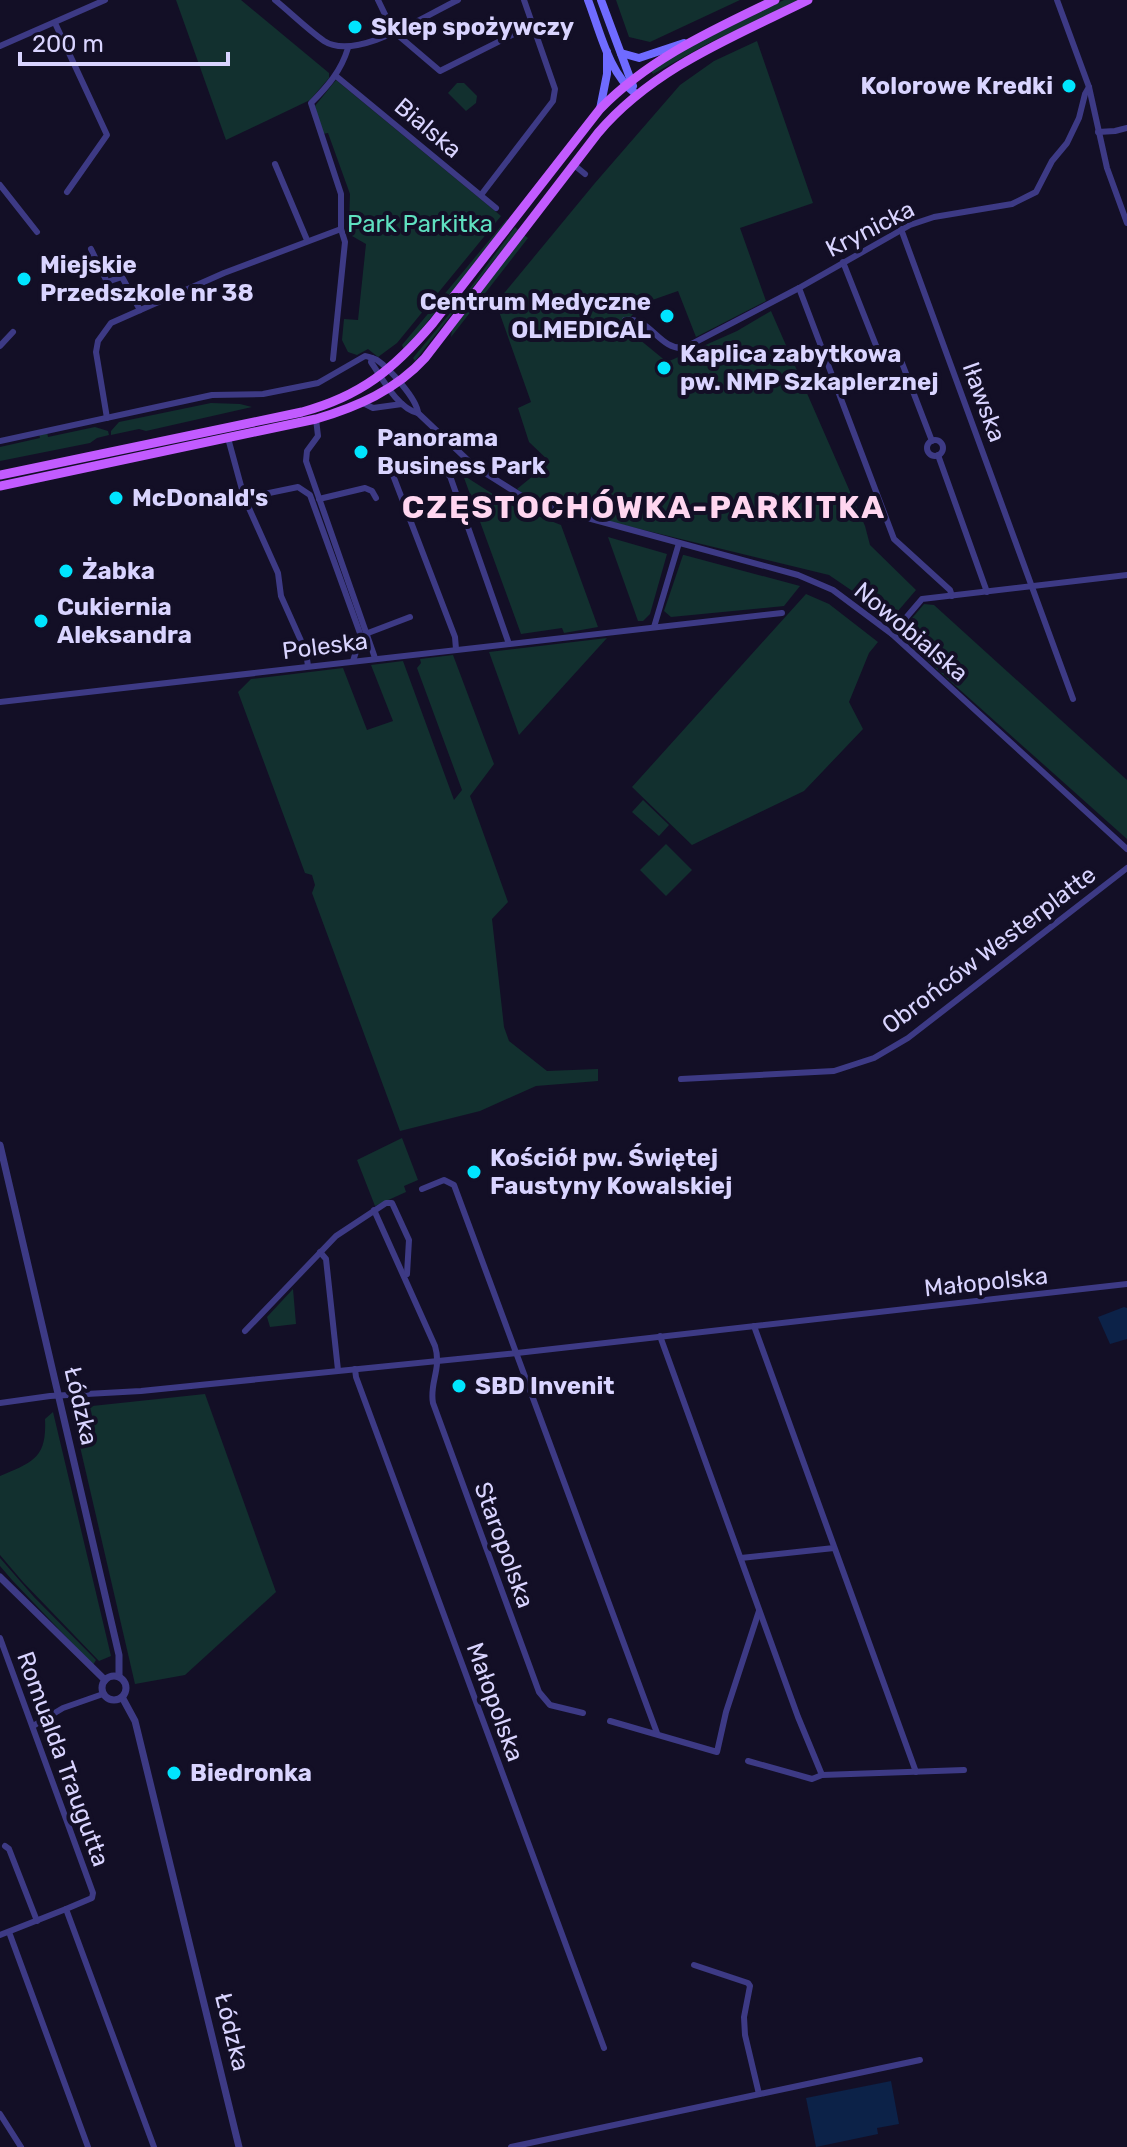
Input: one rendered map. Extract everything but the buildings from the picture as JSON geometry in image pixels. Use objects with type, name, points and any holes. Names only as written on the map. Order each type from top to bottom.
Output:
[{"type":"main road","points":[[588,0],[607,51],[636,94]]},
{"type":"main road","points":[[601,0],[621,53],[628,83]]},
{"type":"main road","points":[[621,53],[639,58],[688,42],[775,0]]},
{"type":"main road","points":[[0,486],[316,419],[363,403],[425,358],[607,122],[636,94],[692,56],[808,0]]},
{"type":"main road","points":[[0,475],[302,412],[341,399],[384,374],[410,351],[442,312],[600,109],[628,83],[688,42]]},
{"type":"main road","points":[[600,109],[607,74],[607,51]]},
{"type":"street","points":[[0,46],[105,0]]},
{"type":"street","points":[[275,0],[324,41],[348,48],[368,44],[458,0]]},
{"type":"street","points":[[378,0],[393,31],[440,71],[532,25]]},
{"type":"street","points":[[481,195],[553,101],[555,89],[524,0]]},
{"type":"street","points":[[1057,0],[1096,109],[1098,132],[1127,223]]},
{"type":"street","points":[[55,23],[107,135],[67,192]]},
{"type":"street","points":[[333,359],[345,242],[341,229],[341,194],[311,103],[336,76],[348,48]]},
{"type":"street","name":"Bialska","points":[[336,76],[496,208]]},
{"type":"street","name":"Krynicka","points":[[625,320],[641,322],[670,347],[680,348],[799,288],[901,229],[934,217],[1012,204],[1036,192],[1052,161],[1067,143],[1089,87]]},
{"type":"street","points":[[1098,132],[1127,128]]},
{"type":"street","points":[[275,164],[307,240]]},
{"type":"street","points":[[574,165],[585,174]]},
{"type":"street","points":[[0,185],[37,232]]},
{"type":"street","points":[[0,441],[107,418],[96,352],[98,341],[111,323],[307,240],[341,229]]},
{"type":"street","name":"Iławska","points":[[901,229],[1031,587]]},
{"type":"street","points":[[91,249],[107,282],[122,277],[140,310]]},
{"type":"street","points":[[843,262],[879,353],[882,358],[902,363],[932,441],[939,441],[942,445],[938,455],[987,592]]},
{"type":"street","points":[[799,288],[894,539],[950,590],[952,596]]},
{"type":"street","points":[[0,346],[13,332]]},
{"type":"street","name":"Nowobialska","points":[[107,418],[212,395],[263,394],[318,383],[365,356],[372,358],[371,362],[417,404],[418,413]]},
{"type":"street","name":"Nowobialska","points":[[393,384],[403,404],[418,413],[466,459],[491,479],[525,498],[811,580],[845,598],[892,634],[1127,849]]},
{"type":"street","points":[[363,403],[373,408],[403,404]]},
{"type":"street","points":[[316,419],[318,436],[305,457],[375,658]]},
{"type":"street","points":[[228,438],[245,498],[278,573],[281,596],[306,652],[308,666]]},
{"type":"street","points":[[450,476],[466,459]]},
{"type":"street","points":[[456,649],[455,637],[391,470],[428,460],[450,476],[509,644]]},
{"type":"street","points":[[245,498],[298,487],[310,495],[361,636],[353,661]]},
{"type":"street","points":[[319,499],[365,488],[372,491],[376,498]]},
{"type":"street","points":[[654,627],[679,543]]},
{"type":"street","points":[[892,634],[922,599],[1127,575]]},
{"type":"street","points":[[1031,587],[1073,699]]},
{"type":"street","name":"Poleska","points":[[0,702],[782,613]]},
{"type":"street","points":[[368,633],[410,617]]},
{"type":"street","name":"Obrońców Westerplatte","points":[[681,1079],[834,1071],[874,1058],[908,1038],[1127,868]]},
{"type":"street","name":"Łódzka","points":[[0,1145],[119,1655],[119,1677]]},
{"type":"street","points":[[422,1189],[444,1180],[454,1185],[657,1733]]},
{"type":"street","points":[[245,1331],[340,1232],[386,1203],[392,1203],[409,1240],[406,1278]]},
{"type":"street","points":[[374,1210],[406,1278],[438,1360]]},
{"type":"street","points":[[320,1252],[326,1259],[338,1370]]},
{"type":"street","name":"Małopolska","points":[[0,1403],[57,1395],[141,1391],[517,1353],[1127,1284]]},
{"type":"street","points":[[754,1326],[916,1772]]},
{"type":"street","points":[[660,1336],[798,1717],[822,1775]]},
{"type":"street","name":"Staropolska","points":[[438,1360],[433,1403],[539,1692],[550,1705],[583,1713]]},
{"type":"street","name":"Małopolska","points":[[355,1369],[604,2048]]},
{"type":"street","points":[[741,1558],[834,1548]]},
{"type":"street","points":[[0,1577],[105,1680]]},
{"type":"street","points":[[610,1721],[717,1752],[726,1712],[759,1611]]},
{"type":"street","name":"Romualda Traugutta","points":[[0,1638],[93,1893],[92,1898],[66,1909]]},
{"type":"street","points":[[103,1694],[112,1700],[122,1697],[126,1686],[119,1677],[112,1676],[105,1680]]},
{"type":"street","points":[[103,1694],[105,1680]]},
{"type":"street","points":[[33,1726],[63,1708],[103,1694]]},
{"type":"street","name":"Łódzka","points":[[122,1697],[135,1721],[239,2147]]},
{"type":"street","points":[[748,1761],[812,1779],[822,1775],[964,1770]]},
{"type":"street","points":[[5,1846],[9,1849],[37,1921]]},
{"type":"street","points":[[0,1935],[66,1909],[154,2147]]},
{"type":"street","points":[[9,1932],[88,2147]]},
{"type":"street","points":[[694,1965],[750,1986],[744,2017],[745,2035],[759,2094]]},
{"type":"street","points":[[511,2147],[920,2060]]},
{"type":"street","points":[[0,2114],[21,2147]]},
{"type":"green space","points":[[176,0],[241,0],[329,73],[329,78],[310,100],[226,140]]},
{"type":"green space","points":[[616,0],[740,0],[650,42],[629,37]]},
{"type":"green space","points":[[784,0],[798,0],[653,74],[650,70],[697,43]]},
{"type":"green space","points":[[757,41],[813,203],[740,228],[766,301],[696,337],[678,291],[638,305],[623,326],[667,362],[737,331],[771,311],[865,526],[870,545],[916,590],[892,618],[829,575],[537,504],[517,489],[550,462],[529,442],[518,408],[531,402],[496,303],[680,85],[714,61]]},
{"type":"green space","name":"Park Parkitka","points":[[336,80],[501,216],[397,343],[378,357],[368,349],[357,355],[348,352],[342,340],[344,319],[358,320],[366,244],[352,236],[350,194],[328,133],[322,134],[315,106]]},
{"type":"green space","points":[[457,83],[464,83],[477,96],[476,103],[466,111],[448,93]]},
{"type":"green space","points":[[507,219],[510,222],[404,350],[402,345]]},
{"type":"green space","points":[[515,227],[518,230],[415,361],[413,358]]},
{"type":"green space","points":[[524,235],[528,238],[451,337],[452,330]]},
{"type":"green space","points":[[211,403],[252,407],[146,431],[139,429],[111,435],[119,422]]},
{"type":"green space","points":[[95,427],[108,431],[109,435],[90,443],[0,461],[0,447],[40,438],[39,434],[47,432],[48,437]]},
{"type":"green space","points":[[463,475],[510,505],[561,525],[598,627],[564,633],[562,628],[521,634]]},
{"type":"green space","points":[[608,537],[667,554],[650,614],[643,621],[638,621]]},
{"type":"green space","points":[[683,555],[800,586],[784,606],[671,617],[664,611]]},
{"type":"green space","points":[[806,594],[829,604],[878,642],[869,653],[849,702],[863,729],[804,791],[692,845],[632,787]]},
{"type":"green space","points":[[924,604],[934,605],[1127,780],[1127,839],[903,639],[903,629]]},
{"type":"green space","points":[[607,638],[519,735],[489,652]]},
{"type":"green space","points":[[453,655],[494,764],[470,796],[508,902],[492,919],[504,1027],[509,1041],[547,1071],[598,1069],[598,1081],[536,1086],[480,1111],[400,1131],[312,893],[315,885],[312,875],[305,873],[238,692],[251,679],[343,668],[367,730],[393,721],[371,665],[403,661],[454,800],[462,790],[417,668],[420,659]]},
{"type":"green space","points":[[643,800],[669,825],[659,836],[632,812]]},
{"type":"green space","points":[[666,844],[692,870],[666,896],[640,870]]},
{"type":"green space","points":[[402,1138],[418,1180],[404,1186],[406,1192],[375,1206],[357,1160]]},
{"type":"green space","points":[[293,1289],[296,1324],[270,1327],[267,1317]]},
{"type":"green space","points":[[205,1394],[276,1592],[185,1675],[135,1684],[75,1425],[92,1406]]},
{"type":"green space","points":[[53,1412],[111,1656],[99,1661],[0,1555],[0,1476],[29,1462],[40,1451],[45,1419]]},
{"type":"green space","points":[[0,1558],[96,1660],[93,1665],[12,1580],[0,1566]]},
{"type":"water","points":[[1127,1308],[1127,1339],[1110,1344],[1098,1317]]},
{"type":"water","points":[[891,2081],[899,2124],[877,2128],[878,2134],[816,2147],[806,2098]]},
{"type":"place","name":"Sklep spożywczy","points":[[355,27]]},
{"type":"place","name":"Kolorowe Kredki","points":[[1069,86]]},
{"type":"place","name":"Miejskie Przedszkole nr 38","points":[[24,279]]},
{"type":"place","name":"Centrum Medyczne OLMEDICAL","points":[[667,316]]},
{"type":"place","name":"Kaplica zabytkowa pw. NMP Szkaplerznej","points":[[664,368]]},
{"type":"place","name":"Panorama Business Park","points":[[361,452]]},
{"type":"place","name":"McDonald's","points":[[116,498]]},
{"type":"place","name":"Żabka","points":[[66,571]]},
{"type":"place","name":"Cukiernia Aleksandra","points":[[41,621]]},
{"type":"place","name":"Kościół pw. Świętej Faustyny Kowalskiej","points":[[474,1172]]},
{"type":"place","name":"SBD Invenit","points":[[459,1386]]},
{"type":"place","name":"Biedronka","points":[[174,1773]]},
{"type":"district","name":"CZĘSTOCHÓWKA-PARKITKA","points":[[644,507]]}]
